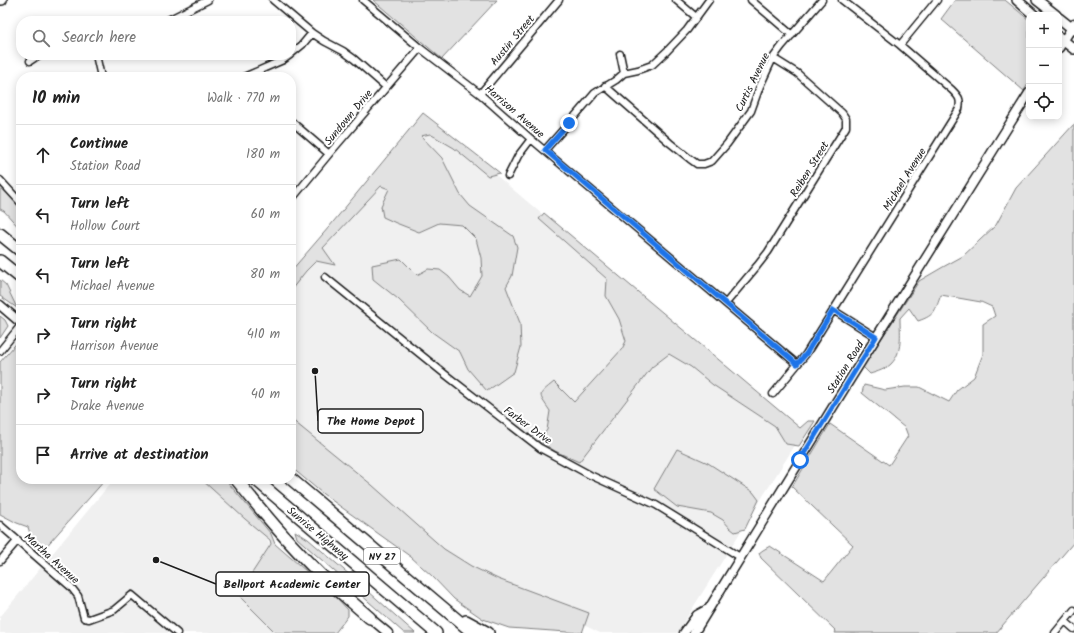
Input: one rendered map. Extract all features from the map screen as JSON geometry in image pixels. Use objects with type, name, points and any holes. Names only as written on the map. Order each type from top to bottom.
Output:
[{"type":"highway","points":[[0,234],[16,247]]},
{"type":"highway","points":[[0,261],[16,274]]},
{"type":"highway","name":"NY 27","points":[[296,483],[473,633]]},
{"type":"highway","points":[[240,484],[262,512],[307,561],[370,618]]},
{"type":"highway","name":"Sunrise Highway","points":[[261,484],[436,633]]},
{"type":"highway","points":[[420,588],[441,601],[471,624],[488,633]]},
{"type":"main road","points":[[1017,0],[1031,12]]},
{"type":"main road","points":[[1038,0],[1052,12]]},
{"type":"main road","points":[[1062,20],[1073,27],[1062,41]]},
{"type":"main road","points":[[1062,43],[1074,49]]},
{"type":"main road","name":"Station Road","points":[[694,633],[876,337],[1026,98]]},
{"type":"main road","points":[[0,305],[16,319]]},
{"type":"main road","points":[[684,633],[698,615],[709,608]]},
{"type":"main road","points":[[370,618],[388,633]]},
{"type":"street","points":[[176,16],[208,0]]},
{"type":"street","points":[[273,0],[291,16]]},
{"type":"street","name":"Harrison Avenue","points":[[363,0],[420,48],[480,94],[797,364]]},
{"type":"street","name":"Austin Street","points":[[480,94],[559,0]]},
{"type":"street","points":[[676,0],[696,17]]},
{"type":"street","points":[[545,150],[595,93],[616,80],[624,73],[652,65],[667,52],[687,30],[709,0]]},
{"type":"street","points":[[751,0],[792,35]]},
{"type":"street","name":"Curtis Avenue","points":[[605,86],[684,155],[697,164],[704,164],[712,161],[727,144],[750,112],[760,86],[774,58],[782,46],[822,0]]},
{"type":"street","name":"Michael Avenue","points":[[773,394],[806,354],[959,109],[960,103],[958,96],[900,45],[842,0]]},
{"type":"street","points":[[900,45],[937,0]]},
{"type":"street","points":[[296,20],[312,34],[343,51],[354,59],[386,87]]},
{"type":"street","points":[[296,50],[312,34]]},
{"type":"street","name":"Sundown Drive","points":[[296,194],[420,48]]},
{"type":"street","points":[[620,54],[624,73]]},
{"type":"street","name":"Reiben Street","points":[[726,303],[768,252],[846,127],[846,119],[842,113],[797,73],[774,58]]},
{"type":"street","points":[[97,60],[101,72]]},
{"type":"street","points":[[255,72],[283,60]]},
{"type":"street","points":[[296,125],[329,154]]},
{"type":"street","points":[[508,176],[518,156],[531,139]]},
{"type":"street","points":[[0,180],[16,198]]},
{"type":"street","name":"Farber Drive","points":[[325,277],[452,380],[540,448],[590,475],[656,505],[740,558]]},
{"type":"street","points":[[833,310],[876,337]]},
{"type":"street","points":[[0,350],[16,330]]},
{"type":"street","name":"Martha Avenue","points":[[0,525],[71,587],[78,596],[84,618],[89,619],[114,610],[132,595],[177,633]]},
{"type":"street","points":[[0,561],[18,540]]},
{"type":"street","points":[[1054,633],[1074,610]]},
{"type":"street","points":[[1065,621],[1074,629]]},
{"type":"shaded area","points":[[373,0],[497,0],[442,59]]},
{"type":"shaded area","points":[[955,0],[1005,0],[1026,18],[1026,87],[1024,91],[941,19]]},
{"type":"shaded area","points":[[423,113],[500,173],[488,176],[454,148],[430,134],[421,136],[442,158],[460,194],[470,206],[513,236],[517,247],[512,276],[506,287],[520,323],[521,347],[514,372],[487,391],[468,369],[460,352],[432,332],[398,299],[373,279],[372,265],[401,259],[417,275],[428,269],[440,270],[449,277],[460,290],[470,296],[482,276],[481,258],[476,239],[462,225],[439,223],[419,232],[383,217],[381,206],[389,189],[381,186],[323,248],[335,265],[316,261],[296,284],[296,265]]},
{"type":"shaded area","points":[[426,116],[802,434],[677,633],[600,633],[439,554],[296,430],[296,279]]},
{"type":"shaded area","points":[[1074,124],[1074,542],[996,633],[835,633],[836,631],[761,558],[759,553],[770,546],[824,581],[853,545],[792,487],[830,424],[889,465],[908,436],[905,428],[862,393],[864,385],[885,390],[905,387],[919,387],[949,402],[957,390],[974,377],[983,354],[983,324],[995,316],[992,307],[981,302],[941,295],[936,308],[928,317],[918,321],[909,308],[900,318],[899,348],[895,359],[889,366],[870,374],[863,367],[919,281],[963,256],[996,225],[1016,188]]},
{"type":"shaded area","points":[[0,186],[16,203],[16,224],[4,211],[0,209]]},
{"type":"shaded area","points":[[544,213],[800,428],[808,421],[815,421],[799,446],[786,444],[775,426],[713,385],[691,367],[669,354],[652,367],[579,462],[555,451],[539,441],[547,430],[550,411],[543,401],[541,395],[542,393],[554,382],[574,402],[622,349],[626,341],[619,319],[606,296],[607,279],[539,219]]},
{"type":"shaded area","points":[[0,280],[6,285],[16,307],[0,296]]},
{"type":"shaded area","points":[[0,316],[5,320],[8,326],[0,338]]},
{"type":"shaded area","points":[[16,344],[16,484],[102,484],[43,550],[33,540],[28,527],[0,514],[0,362]]},
{"type":"shaded area","points":[[296,423],[372,485],[444,549],[471,566],[498,579],[589,613],[582,633],[509,628],[483,619],[454,599],[411,557],[323,494],[296,471]]},
{"type":"shaded area","points":[[677,449],[708,463],[753,492],[759,500],[745,529],[735,532],[723,520],[711,513],[677,507],[654,489]]},
{"type":"shaded area","points":[[110,484],[208,484],[233,505],[244,493],[273,551],[241,588],[282,633],[0,633],[0,617]]},
{"type":"shaded area","points":[[206,484],[229,484],[271,534],[275,544],[337,598],[348,610],[348,616],[335,633],[276,633],[242,599],[239,593],[271,544],[270,540]]},
{"type":"shaded area","points":[[295,531],[308,539],[415,633],[404,633],[297,538]]},
{"type":"place","name":"The Home Depot","points":[[315,371]]},
{"type":"place","name":"Bellport Academic Center","points":[[156,560]]},
{"type":"route","points":[[569,123],[545,150],[797,364],[806,354],[833,310],[876,337],[800,460]]}]
